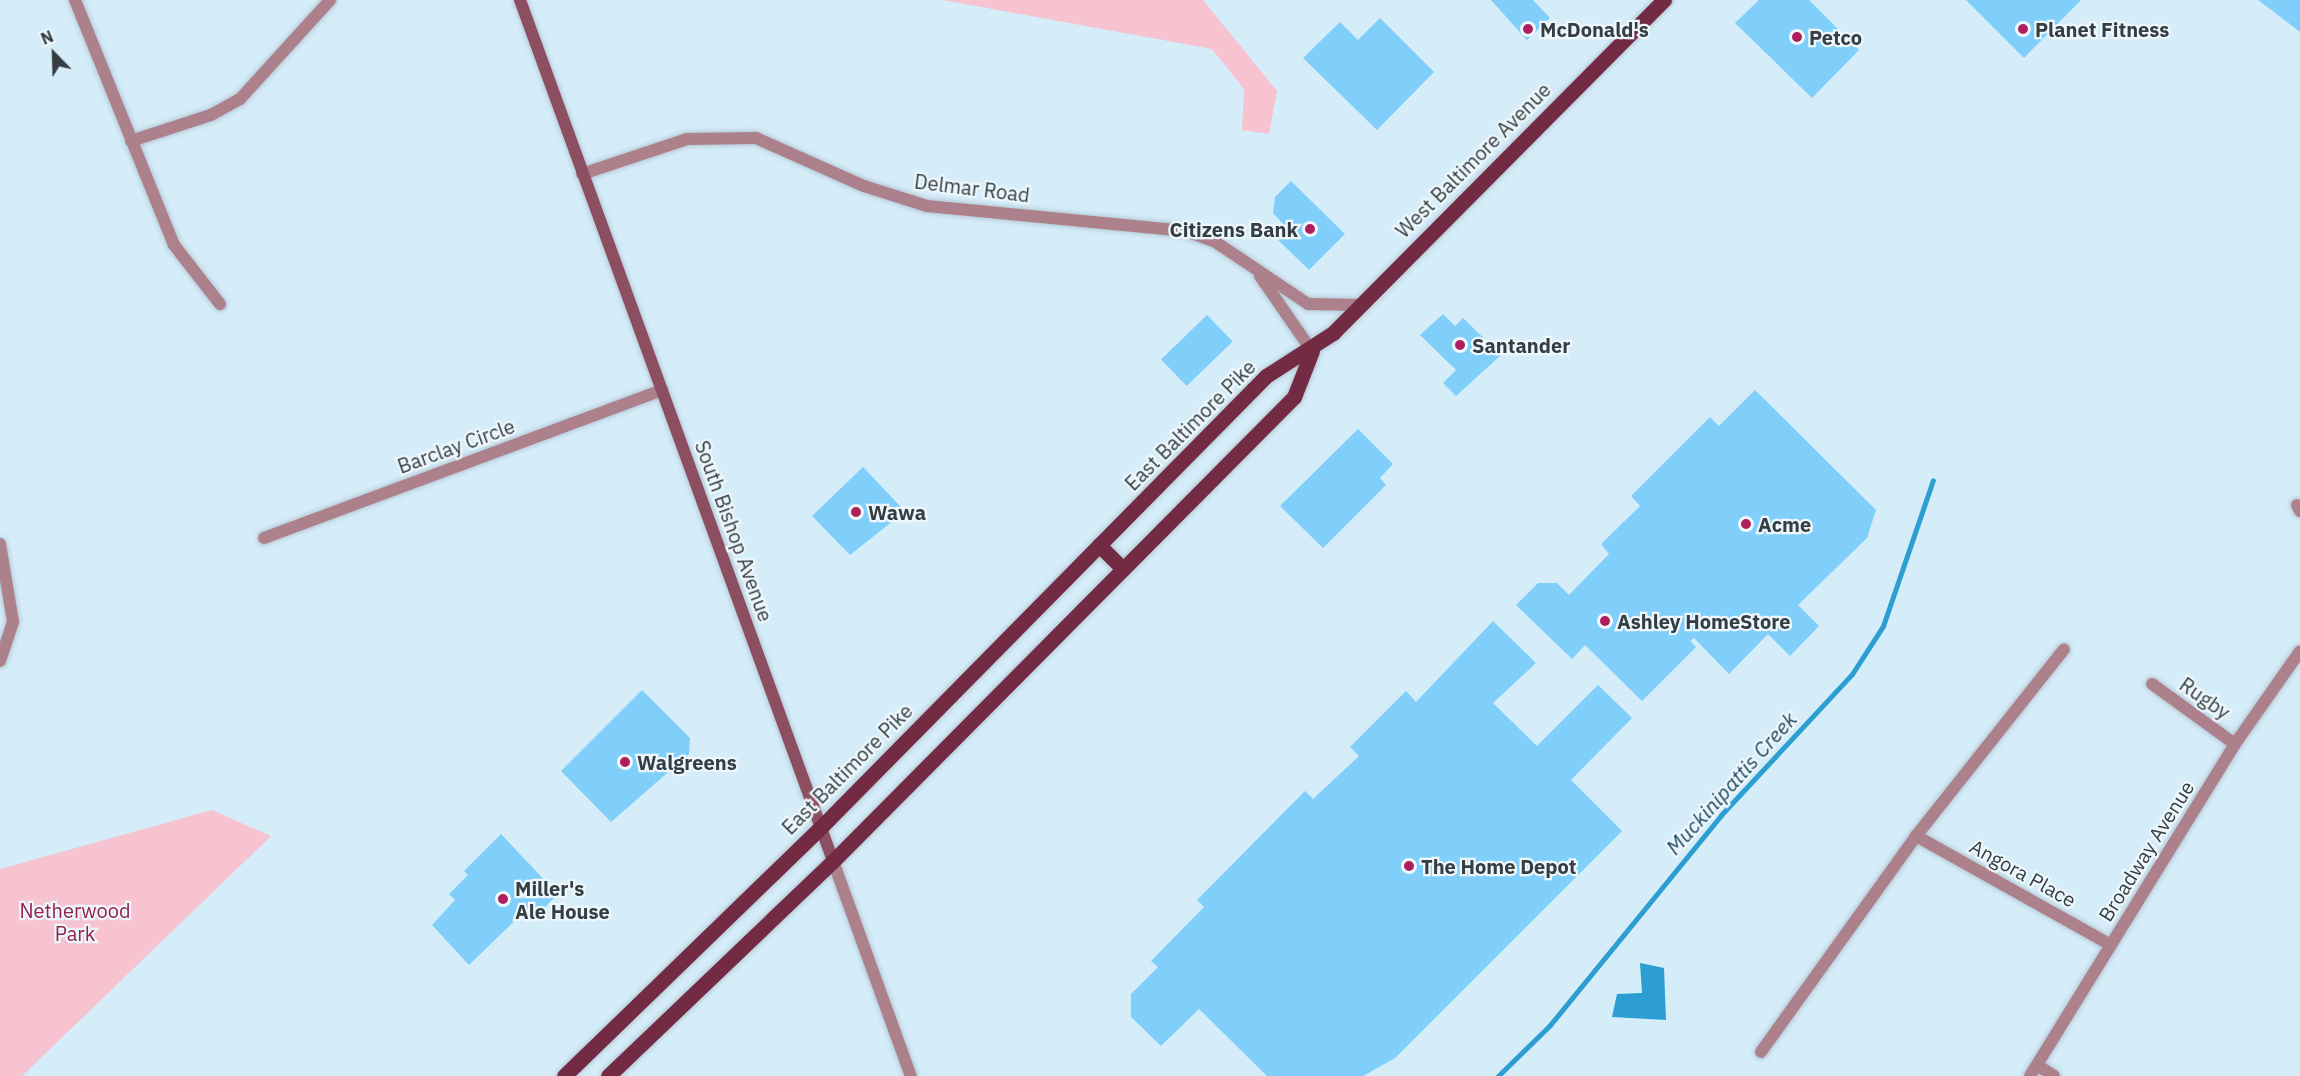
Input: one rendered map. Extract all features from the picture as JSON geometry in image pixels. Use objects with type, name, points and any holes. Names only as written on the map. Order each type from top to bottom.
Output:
[{"type":"main road","name":"South Bishop Avenue","points":[[520,0],[833,861]]},
{"type":"main road","name":"West Baltimore Avenue","points":[[1312,351],[1362,304],[1664,0]]},
{"type":"main road","name":"East Baltimore Pike","points":[[564,1076],[820,828],[1266,376],[1312,351]]},
{"type":"main road","points":[[608,1076],[833,861],[1294,397],[1312,351]]},
{"type":"main road","points":[[1099,545],[1123,569]]},
{"type":"street","points":[[75,0],[174,245],[220,304]]},
{"type":"street","points":[[131,141],[211,115],[240,99],[330,0]]},
{"type":"street","name":"Delmar Road","points":[[582,174],[687,140],[742,136],[771,142],[864,186],[927,206],[1186,231],[1214,241],[1308,304],[1362,304]]},
{"type":"street","name":"Delmar Road","points":[[1256,270],[1312,351]]},
{"type":"street","name":"Barclay Circle","points":[[264,538],[662,390]]},
{"type":"street","points":[[0,544],[13,622],[0,661]]},
{"type":"street","points":[[1761,1052],[1916,836],[2064,649]]},
{"type":"street","name":"Broadway Avenue","points":[[2030,1076],[2235,744],[2300,651]]},
{"type":"street","name":"Rugby","points":[[2152,684],[2235,744]]},
{"type":"street","name":"Angora Place","points":[[1916,836],[2111,945]]},
{"type":"street","name":"South Bishop Avenue","points":[[833,861],[911,1076]]},
{"type":"street","points":[[2037,1065],[2054,1076]]},
{"type":"green space","points":[[943,0],[1203,0],[1277,91],[1269,134],[1242,130],[1244,89],[1212,49]]},
{"type":"green space","name":"Netherwood Park","points":[[212,810],[271,836],[22,1076],[0,1076],[0,869]]},
{"type":"water","points":[[1640,963],[1664,968],[1666,1020],[1612,1017],[1617,994],[1642,993]]},
{"type":"building","name":"McDonald's","points":[[1491,0],[1533,0],[1550,18],[1527,40]]},
{"type":"building","name":"Petco","points":[[1759,0],[1809,0],[1859,50],[1812,98],[1735,23]]},
{"type":"building","name":"Planet Fitness","points":[[1966,0],[2081,0],[2024,58]]},
{"type":"building","points":[[2258,0],[2300,0],[2300,32]]},
{"type":"building","points":[[1380,18],[1434,72],[1377,130],[1303,58],[1340,22],[1358,40]]},
{"type":"building","name":"Citizens Bank","points":[[1291,181],[1345,234],[1309,270],[1273,235],[1284,225],[1273,213],[1275,197]]},
{"type":"building","name":"Santander","points":[[1443,314],[1455,326],[1463,318],[1501,355],[1456,396],[1443,383],[1456,370],[1420,335]]},
{"type":"building","points":[[1207,315],[1233,342],[1187,386],[1161,359]]},
{"type":"building","name":"Acme","points":[[1755,390],[1876,510],[1867,538],[1798,605],[1819,626],[1790,656],[1768,634],[1729,674],[1694,638],[1690,641],[1696,647],[1642,701],[1585,645],[1572,659],[1516,605],[1538,583],[1557,583],[1569,595],[1609,554],[1601,544],[1640,506],[1631,496],[1710,417],[1719,426]]},
{"type":"building","points":[[1358,429],[1393,464],[1380,478],[1386,485],[1323,548],[1280,506]]},
{"type":"building","name":"Wawa","points":[[863,467],[901,507],[890,517],[894,520],[850,555],[812,516]]},
{"type":"building","name":"The Home Depot","points":[[1493,621],[1536,663],[1493,703],[1537,746],[1598,685],[1632,718],[1571,780],[1622,831],[1395,1058],[1363,1076],[1267,1076],[1199,1009],[1161,1046],[1131,1017],[1131,994],[1158,967],[1151,961],[1204,907],[1197,900],[1305,791],[1313,799],[1359,756],[1350,747],[1406,691],[1416,702]]},
{"type":"building","name":"Walgreens","points":[[642,690],[690,738],[689,754],[611,822],[561,771]]},
{"type":"building","name":"Miller's Ale House","points":[[501,834],[551,887],[547,890],[554,898],[540,912],[532,904],[469,965],[432,925],[455,900],[449,894],[468,875],[464,871]]},
{"type":"waterway","name":"Muckinipattis Creek","points":[[1498,1076],[1550,1025],[1721,815],[1852,674],[1883,626],[1933,480]]},
{"type":"place","name":"McDonald's","points":[[1528,29]]},
{"type":"place","name":"Planet Fitness","points":[[2023,29]]},
{"type":"place","name":"Petco","points":[[1797,37]]},
{"type":"place","name":"Citizens Bank","points":[[1310,229]]},
{"type":"place","name":"Santander","points":[[1460,345]]},
{"type":"place","name":"Wawa","points":[[856,512]]},
{"type":"place","name":"Acme","points":[[1746,524]]},
{"type":"place","name":"Ashley HomeStore","points":[[1605,621]]},
{"type":"place","name":"Walgreens","points":[[625,762]]},
{"type":"place","name":"The Home Depot","points":[[1409,866]]},
{"type":"place","name":"Miller's Ale House","points":[[503,899]]}]
